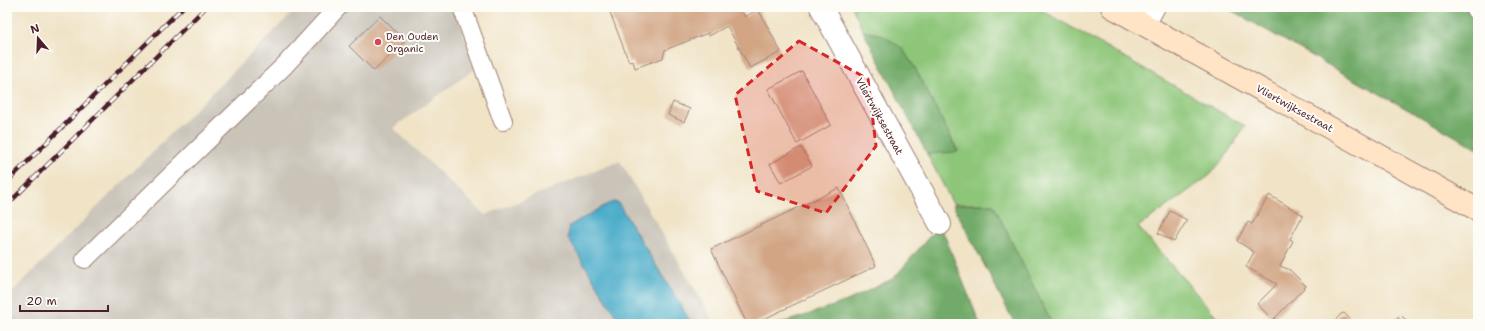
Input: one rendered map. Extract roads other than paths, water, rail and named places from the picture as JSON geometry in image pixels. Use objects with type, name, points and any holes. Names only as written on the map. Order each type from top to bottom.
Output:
[{"type":"street","name":"Vliertwijksestraat","points":[[821,7],[940,224]]},
{"type":"street","name":"Vliertwijksestraat","points":[[1112,7],[1151,16],[1478,210]]},
{"type":"lane","points":[[84,259],[285,65],[338,7]]},
{"type":"lane","points":[[462,7],[503,121]]},
{"type":"water","points":[[614,202],[618,203],[692,324],[621,324],[568,238],[569,226]]},
{"type":"railway","points":[[7,182],[183,7]]},
{"type":"railway","points":[[7,205],[206,7]]},
{"type":"place","name":"Den Ouden Organic","points":[[378,42]]}]
